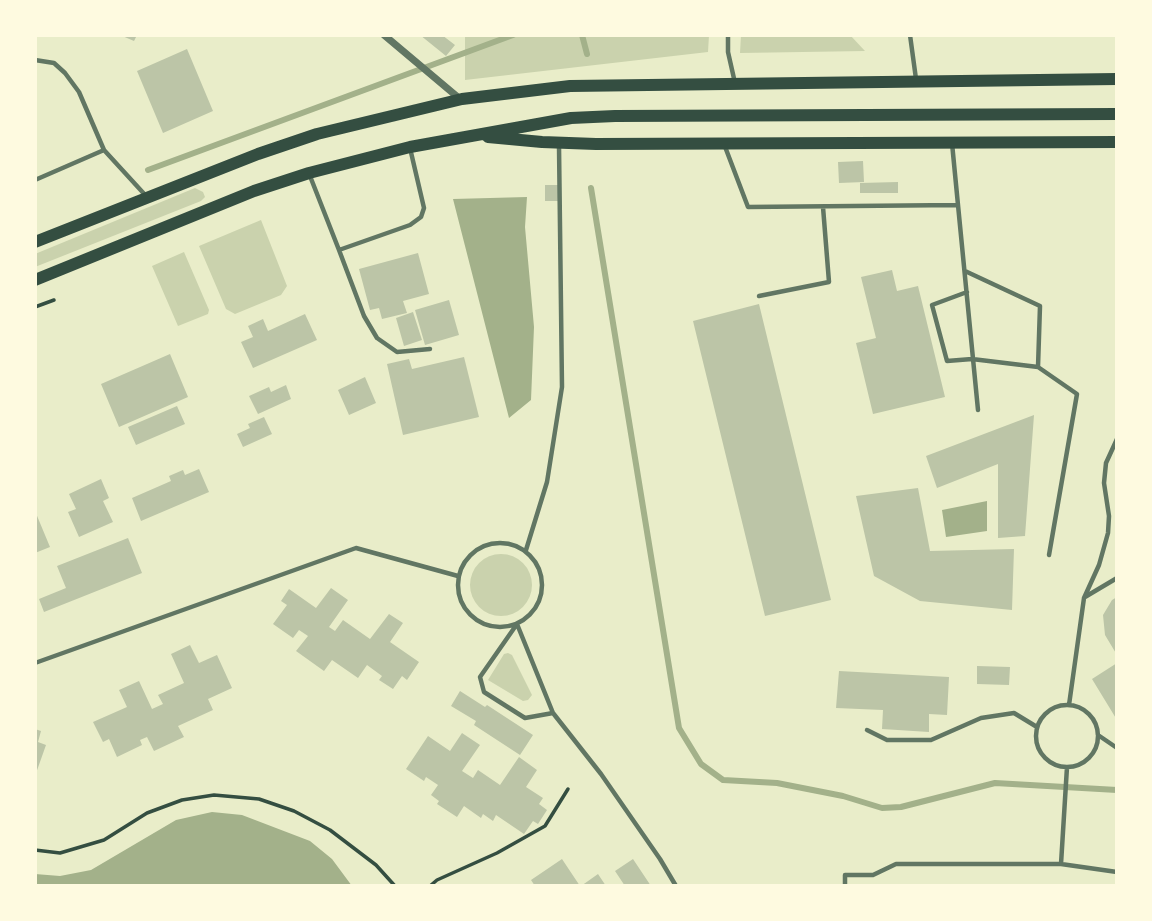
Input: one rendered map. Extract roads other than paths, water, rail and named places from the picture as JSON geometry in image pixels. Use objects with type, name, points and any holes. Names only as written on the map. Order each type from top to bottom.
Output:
[{"type":"main road","points":[[35,242],[258,154],[317,134],[460,99],[570,86],[1117,79]]},
{"type":"main road","points":[[35,280],[254,191],[309,173],[410,147],[594,116],[1117,114]]},
{"type":"main road","points":[[474,135],[559,144],[1117,142]]},
{"type":"street","points":[[384,35],[460,99]]},
{"type":"lane","points":[[728,35],[728,52],[735,84]]},
{"type":"lane","points":[[910,35],[917,81]]},
{"type":"lane","points":[[35,60],[54,63],[65,72],[79,92],[104,150],[148,197]]},
{"type":"lane","points":[[724,143],[748,207],[958,205]]},
{"type":"lane","points":[[952,143],[978,410]]},
{"type":"lane","points":[[526,550],[547,482],[562,387],[559,144]]},
{"type":"lane","points":[[339,250],[410,225],[421,217],[424,208],[410,147]]},
{"type":"lane","points":[[35,180],[104,150]]},
{"type":"lane","points":[[309,173],[364,316],[377,338],[397,352],[430,349]]},
{"type":"lane","points":[[760,296],[829,282],[823,207]]},
{"type":"lane","points":[[965,271],[1040,306],[1038,367]]},
{"type":"lane","points":[[967,292],[932,305],[947,361],[972,359],[1038,367],[1077,394],[1049,555]]},
{"type":"lane","points":[[1069,705],[1084,598],[1099,565],[1108,533],[1109,516],[1104,483],[1106,463],[1117,439]]},
{"type":"lane","points":[[517,624],[502,627],[487,625],[473,618],[463,606],[458,591],[458,576],[468,557],[485,544],[513,544],[526,550],[536,561],[542,574],[543,589],[539,603],[530,615],[517,624],[480,677],[484,692],[525,718],[553,713]]},
{"type":"lane","points":[[35,663],[356,548],[458,576]]},
{"type":"lane","points":[[1084,598],[1117,578]]},
{"type":"lane","points":[[517,624],[553,713],[600,774],[676,886]]},
{"type":"lane","points":[[1056,707],[1079,707],[1095,722],[1098,734],[1095,749],[1089,758],[1079,764],[1067,767],[1056,765],[1040,752],[1036,741],[1037,727],[1047,712],[1056,707]]},
{"type":"lane","points":[[867,730],[887,740],[932,740],[981,718],[1014,713],[1037,727]]},
{"type":"lane","points":[[1098,734],[1117,748]]},
{"type":"lane","points":[[1061,864],[1067,767]]},
{"type":"lane","points":[[845,886],[845,875],[873,875],[896,864],[1061,864],[1117,872]]},
{"type":"waterway","points":[[148,170],[513,35]]},
{"type":"waterway","points":[[582,35],[587,54]]},
{"type":"waterway","points":[[591,188],[679,728],[701,764],[723,780],[777,783],[843,796],[882,808],[901,807],[995,783],[1117,790]]}]
